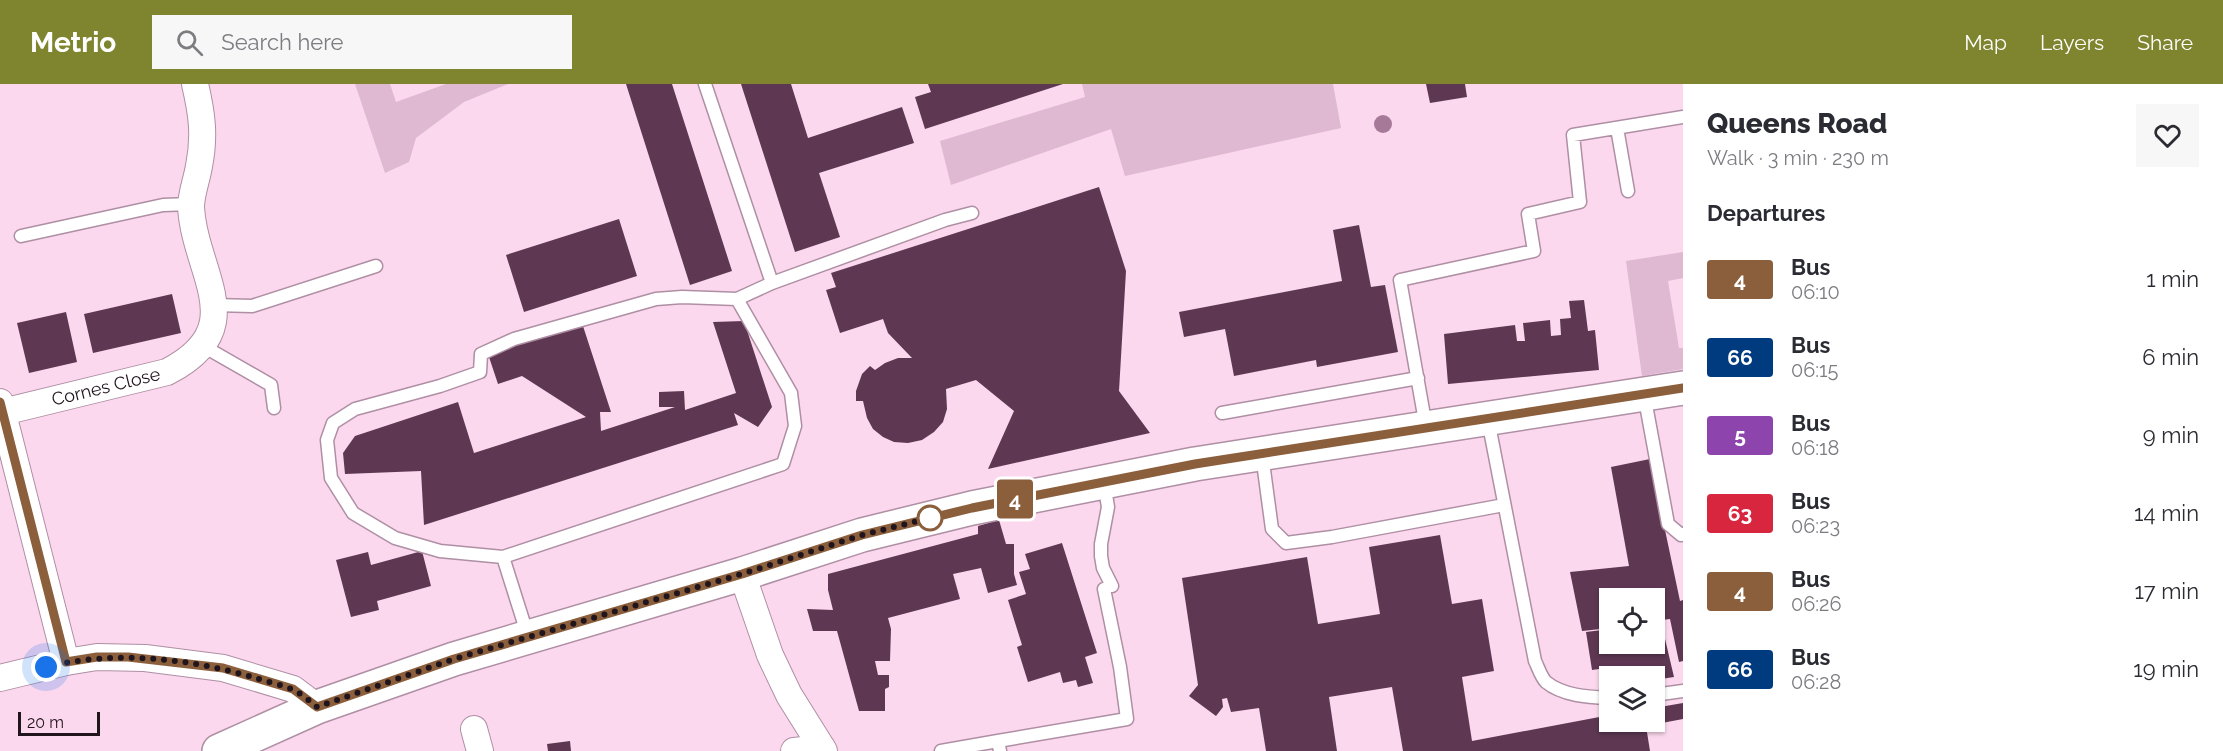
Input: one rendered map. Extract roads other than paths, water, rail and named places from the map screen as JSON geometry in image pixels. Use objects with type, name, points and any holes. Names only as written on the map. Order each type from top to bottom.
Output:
[{"type":"main road","points":[[219,751],[317,707],[454,659],[742,574],[862,535],[972,508],[1195,464],[1683,388]]},
{"type":"street","name":"Cornes Close","points":[[1,407],[166,372],[187,362],[203,346],[213,321],[214,305],[207,271],[195,235],[191,204],[200,164],[204,123],[195,84]]},
{"type":"street","points":[[1,407],[66,662]]},
{"type":"street","points":[[742,574],[770,655],[789,695],[823,749],[794,751]]},
{"type":"street","points":[[0,678],[97,657],[145,658],[223,668],[293,689],[317,707]]},
{"type":"lane","points":[[705,84],[772,283]]},
{"type":"lane","points":[[1427,428],[1400,280],[1534,251],[1528,214],[1580,202],[1573,135],[1683,117]]},
{"type":"lane","points":[[1617,128],[1628,191]]},
{"type":"lane","points":[[21,236],[163,205],[191,204]]},
{"type":"lane","points":[[737,299],[791,393],[795,426],[783,464],[503,557],[440,551],[395,538],[353,513],[331,478],[327,440],[333,423],[355,409],[440,387],[480,372],[481,354],[514,339],[656,299],[737,299],[772,283],[945,220],[972,213]]},
{"type":"lane","points":[[214,305],[252,306],[376,266]]},
{"type":"lane","points":[[203,346],[271,385],[274,408]]},
{"type":"lane","points":[[1222,413],[1418,378]]},
{"type":"lane","points":[[1644,394],[1668,524],[1681,535],[1683,534]]},
{"type":"lane","points":[[1488,418],[1535,661],[1545,681],[1567,692],[1599,697]]},
{"type":"lane","points":[[1262,454],[1272,529],[1286,543],[1332,537],[1504,505]]},
{"type":"lane","points":[[940,751],[999,746],[1127,719],[1108,588],[1101,556],[1108,507],[1104,482]]},
{"type":"lane","points":[[503,557],[528,638]]},
{"type":"lane","points":[[1665,693],[1683,691]]}]
